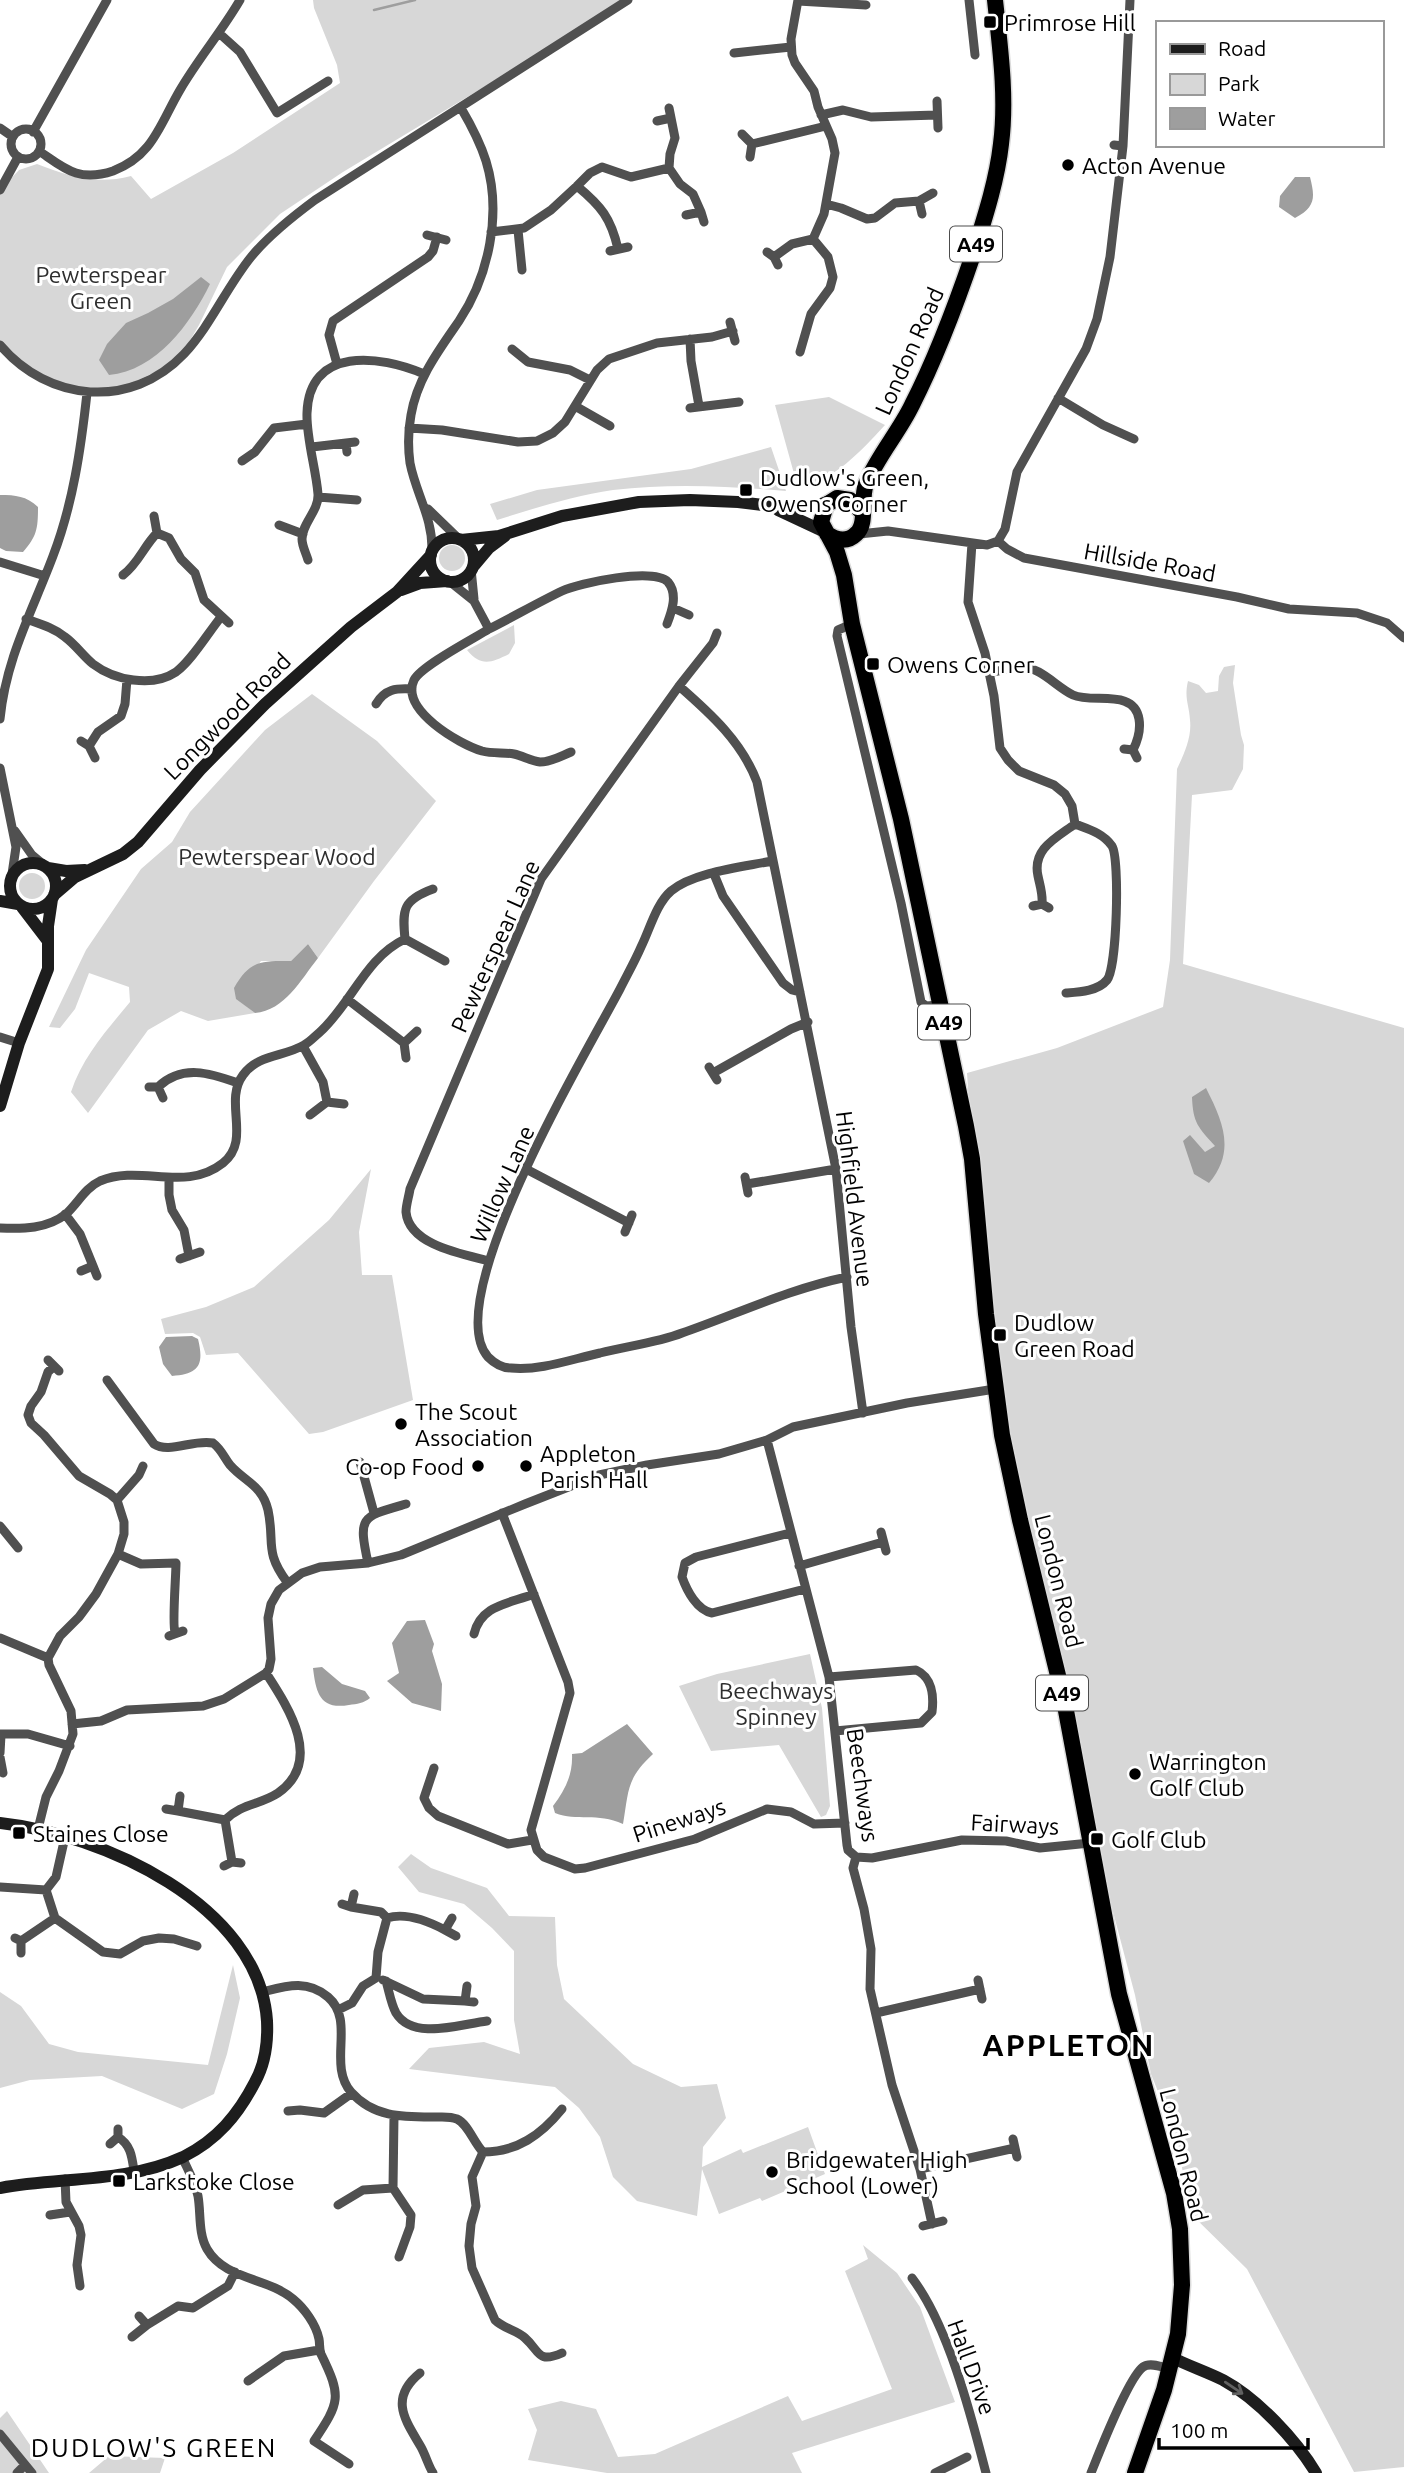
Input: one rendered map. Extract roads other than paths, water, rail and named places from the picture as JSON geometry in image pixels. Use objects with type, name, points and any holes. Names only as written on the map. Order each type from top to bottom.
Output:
[{"type":"highway","name":"London Road","points":[[862,513],[864,491],[874,468],[906,417],[948,327],[983,223],[1001,144],[1003,122],[995,0]]},
{"type":"highway","name":"London Road","points":[[832,500],[860,482],[874,468]]},
{"type":"highway","points":[[855,536],[842,540],[826,533],[821,516],[832,500],[844,498],[856,503],[862,513]]},
{"type":"highway","name":"A49","points":[[855,536],[862,526],[862,513]]},
{"type":"highway","name":"London Road","points":[[826,533],[844,575],[852,624],[901,819],[972,1158],[1002,1435],[1064,1700],[1119,1994],[1178,2211],[1182,2247],[1178,2334],[1171,2364],[1135,2473]]},
{"type":"highway","name":"London Road","points":[[844,575],[847,552],[855,536]]},
{"type":"street","points":[[33,132],[107,0]]},
{"type":"street","points":[[39,151],[69,170],[85,175],[104,174],[131,164],[150,144],[181,88],[220,34],[240,0]]},
{"type":"street","points":[[0,345],[15,361],[38,378],[87,393],[107,393],[137,386],[161,374],[173,365],[203,330],[251,258],[289,219],[628,0]]},
{"type":"street","points":[[970,0],[975,55]]},
{"type":"street","points":[[855,536],[866,532],[888,531],[987,545],[998,541],[1005,529],[1017,472],[1086,349],[1097,319],[1110,257],[1130,0]]},
{"type":"street","points":[[813,239],[826,204],[835,153],[814,91],[795,63],[791,47],[798,1],[866,6]]},
{"type":"street","points":[[220,34],[240,52],[277,113],[328,81]]},
{"type":"street","points":[[734,53],[791,47]]},
{"type":"street","points":[[937,102],[937,128]]},
{"type":"street","points":[[461,108],[486,162],[492,204],[491,232],[478,288],[425,374],[414,401],[409,428],[411,464],[425,504],[432,540],[433,571],[474,601]]},
{"type":"street","points":[[821,115],[843,110],[871,117],[937,115]]},
{"type":"street","points":[[657,121],[670,113],[675,138],[669,168],[680,184],[693,194],[702,217],[686,215]]},
{"type":"street","points":[[752,144],[826,126]]},
{"type":"street","points":[[0,128],[13,137]]},
{"type":"street","points":[[21,130],[33,132],[40,139],[39,151],[27,159],[18,157],[10,145],[13,137],[21,130]]},
{"type":"street","points":[[742,134],[752,144]]},
{"type":"street","points":[[750,157],[752,144]]},
{"type":"street","points":[[0,190],[18,157]]},
{"type":"street","points":[[491,232],[518,230],[544,215],[590,173],[602,167],[631,177],[669,168]]},
{"type":"street","points":[[577,186],[606,214],[619,249]]},
{"type":"street","points":[[826,204],[867,219],[875,218],[895,203],[919,201],[933,193]]},
{"type":"street","points":[[919,201],[922,214]]},
{"type":"street","points":[[518,230],[522,270]]},
{"type":"street","points":[[337,364],[329,335],[333,321],[428,257],[437,237]]},
{"type":"street","points":[[773,258],[792,244],[813,239]]},
{"type":"street","points":[[800,353],[811,314],[830,288],[833,277],[828,257],[813,239]]},
{"type":"street","points":[[409,428],[537,441],[553,433],[565,422],[602,364],[617,356],[657,343],[712,337],[731,326],[735,341]]},
{"type":"street","points":[[690,339],[695,407],[739,402]]},
{"type":"street","points":[[511,348],[528,362],[570,370],[590,380]]},
{"type":"street","points":[[307,560],[303,534],[315,510],[318,497],[307,424],[307,402],[314,384],[326,370],[354,359],[414,369],[425,374]]},
{"type":"street","points":[[0,719],[7,673],[61,534],[76,474],[87,393]]},
{"type":"street","points":[[1058,398],[1103,425],[1134,439]]},
{"type":"street","points":[[575,406],[610,426]]},
{"type":"street","points":[[242,462],[255,452],[274,428],[307,424]]},
{"type":"street","points":[[312,447],[349,446]]},
{"type":"street","points":[[318,497],[357,500]]},
{"type":"street","points":[[431,553],[447,538],[460,540],[511,532],[562,516],[639,502],[702,500],[771,507],[816,506],[832,500]]},
{"type":"street","points":[[425,504],[437,520],[471,549],[474,601],[489,629]]},
{"type":"street","points":[[771,507],[826,533]]},
{"type":"street","points":[[862,513],[874,524],[888,531]]},
{"type":"street","points":[[154,516],[157,533]]},
{"type":"street","points":[[279,525],[303,534]]},
{"type":"street","points":[[448,581],[461,579],[489,548],[511,532]]},
{"type":"street","points":[[26,619],[49,627],[65,637],[100,668],[127,679],[155,680],[176,671],[225,620],[204,600],[195,573],[181,559],[169,538],[157,533]]},
{"type":"street","points":[[122,575],[136,563],[141,551],[157,533]]},
{"type":"street","name":"Hillside Road","points":[[998,541],[1024,558],[1289,609],[1357,613],[1387,623],[1404,638]]},
{"type":"street","points":[[972,543],[967,596],[989,673],[998,741],[1003,754],[1019,771],[1054,785],[1065,794],[1072,806],[1074,824]]},
{"type":"street","name":"Longwood Road","points":[[53,897],[62,886],[123,854],[138,842],[200,770],[265,705],[351,627],[397,592],[431,553]]},
{"type":"street","points":[[0,562],[45,576]]},
{"type":"street","points":[[571,752],[564,760],[543,762],[472,747],[421,713],[412,697],[415,679],[430,664],[489,629],[563,591],[608,579],[660,577],[668,583],[673,608],[667,624]]},
{"type":"street","name":"Longwood Road","points":[[397,592],[419,583],[448,581]]},
{"type":"street","points":[[673,608],[689,615]]},
{"type":"street","name":"Pewterspear Lane","points":[[489,1261],[448,1250],[416,1234],[406,1213],[410,1189],[541,879],[679,686],[713,643],[717,633]]},
{"type":"street","points":[[989,673],[1026,667],[1078,697],[1125,701],[1135,708],[1139,720],[1139,734],[1131,752]]},
{"type":"street","points":[[95,758],[85,743],[121,716],[127,679]]},
{"type":"street","name":"Highfield Avenue","points":[[679,686],[728,733],[748,760],[757,782],[836,1169],[863,1413]]},
{"type":"street","points":[[376,704],[381,696],[389,691],[412,689]]},
{"type":"street","points":[[0,768],[4,796],[14,830],[16,853],[10,894],[48,941]]},
{"type":"street","points":[[1041,906],[1037,858],[1047,844],[1074,824]]},
{"type":"street","points":[[1064,992],[1080,992],[1104,983],[1111,974],[1113,961],[1115,855],[1105,838],[1074,824]]},
{"type":"street","points":[[0,1106],[19,1043],[46,976],[56,881],[14,830]]},
{"type":"street","points":[[772,861],[714,874],[723,896],[783,983],[800,992]]},
{"type":"street","points":[[0,887],[23,864],[31,862],[46,867]]},
{"type":"street","name":"Longwood Road","points":[[46,867],[74,872],[89,870]]},
{"type":"street","name":"Willow Lane","points":[[714,874],[684,884],[666,897],[526,1169],[511,1199],[489,1261],[477,1322],[478,1338],[492,1360],[504,1367],[535,1367],[669,1338],[756,1303],[847,1277]]},
{"type":"street","points":[[405,939],[404,913],[408,903],[414,896],[433,889]]},
{"type":"street","points":[[0,901],[36,909],[53,897]]},
{"type":"street","points":[[405,939],[445,961]]},
{"type":"street","points":[[0,1228],[33,1228],[65,1214],[93,1185],[112,1176],[169,1179],[196,1177],[224,1163],[237,1142],[234,1101],[238,1083],[244,1073],[260,1060],[303,1046],[331,1021],[374,962],[392,945],[405,939]]},
{"type":"street","points":[[347,999],[404,1042],[406,1058]]},
{"type":"street","points":[[713,1073],[791,1029],[808,1023]]},
{"type":"street","points":[[404,1042],[417,1031]]},
{"type":"street","points":[[0,1037],[19,1043]]},
{"type":"street","points":[[303,1046],[323,1082],[327,1102]]},
{"type":"street","points":[[163,1098],[153,1087],[171,1077],[192,1072],[217,1075],[238,1083]]},
{"type":"street","points":[[310,1115],[327,1102],[344,1104]]},
{"type":"street","points":[[526,1169],[629,1223]]},
{"type":"street","points":[[747,1185],[836,1169]]},
{"type":"street","points":[[169,1179],[172,1210],[184,1230],[185,1257],[200,1252]]},
{"type":"street","points":[[65,1214],[80,1234],[97,1276]]},
{"type":"street","points":[[81,1271],[93,1266]]},
{"type":"street","points":[[37,1829],[46,1797],[70,1745],[72,1724],[71,1711],[48,1658],[60,1636],[96,1594],[118,1555],[124,1534],[124,1522],[117,1500],[79,1476],[31,1423],[28,1415],[31,1406],[53,1366]]},
{"type":"street","points":[[107,1380],[154,1444],[160,1448],[215,1438],[230,1465],[256,1486],[264,1498],[268,1511],[271,1556],[287,1582]]},
{"type":"street","points":[[72,1724],[101,1721],[127,1710],[203,1706],[224,1699],[266,1673],[271,1659],[268,1618],[271,1604],[287,1582],[302,1573],[320,1567],[368,1563],[426,1547],[502,1513],[599,1475],[719,1454],[767,1440],[793,1427],[930,1399],[995,1389]]},
{"type":"street","name":"Beechways","points":[[767,1440],[829,1678],[848,1850],[856,1857],[853,1868],[871,1949],[870,1989],[901,2119],[920,2169],[928,2225],[943,2221]]},
{"type":"street","points":[[360,1462],[374,1513]]},
{"type":"street","points":[[117,1500],[139,1475],[143,1466]]},
{"type":"street","points":[[368,1563],[362,1533],[365,1521],[374,1513],[406,1504]]},
{"type":"street","points":[[434,1768],[424,1798],[429,1808],[438,1815],[508,1844],[532,1840],[533,1818],[570,1693],[502,1513]]},
{"type":"street","points":[[0,1527],[18,1548]]},
{"type":"street","points":[[790,1533],[696,1557],[685,1563],[682,1577],[699,1606],[712,1614],[805,1589]]},
{"type":"street","points":[[799,1566],[883,1541]]},
{"type":"street","points":[[118,1555],[141,1564],[176,1559],[176,1601],[172,1625],[176,1633]]},
{"type":"street","points":[[474,1634],[482,1615],[534,1594]]},
{"type":"street","points":[[0,1638],[48,1658]]},
{"type":"street","points":[[829,1678],[916,1670],[924,1674],[932,1691],[932,1712],[921,1723],[835,1731]]},
{"type":"street","points":[[225,1820],[240,1807],[278,1793],[292,1779],[299,1760],[300,1743],[292,1717],[266,1673]]},
{"type":"street","points":[[3,1773],[1,1734],[28,1734],[70,1745]]},
{"type":"street","points":[[178,1811],[180,1796]]},
{"type":"street","points":[[166,1809],[225,1820]]},
{"type":"street","name":"Pineways","points":[[532,1840],[544,1857],[565,1867],[585,1868],[695,1839],[766,1809],[791,1812],[814,1824],[845,1823]]},
{"type":"street","points":[[225,1820],[232,1863]]},
{"type":"street","points":[[0,1823],[65,1837],[124,1859],[184,1893],[208,1912],[244,1952],[262,1992],[267,2033],[262,2069],[246,2100],[228,2125],[214,2138],[182,2157],[134,2171],[0,2188]]},
{"type":"street","points":[[46,1890],[55,1877],[65,1837]]},
{"type":"street","name":"Fairways","points":[[856,1857],[872,1858],[962,1840],[1006,1841],[1040,1848],[1090,1843]]},
{"type":"street","points":[[0,1888],[46,1890]]},
{"type":"street","points":[[46,1890],[55,1918],[103,1952],[120,1954],[143,1941],[159,1938],[174,1939],[197,1946]]},
{"type":"street","points":[[354,1895],[347,1905],[381,1912],[387,1918]]},
{"type":"street","points":[[387,1918],[404,1916],[456,1936]]},
{"type":"street","points":[[21,1953],[18,1940],[55,1918]]},
{"type":"street","points":[[376,1978],[378,1952],[387,1918]]},
{"type":"street","points":[[445,1930],[452,1918]]},
{"type":"street","points":[[338,2010],[352,2003],[363,1986],[376,1978],[423,1999],[469,2002],[467,1986]]},
{"type":"street","points":[[386,1981],[397,2014],[411,2025],[433,2029],[487,2021]]},
{"type":"street","points":[[262,1992],[303,1984],[325,1994],[338,2010],[342,2028],[340,2063],[346,2085],[352,2093],[364,2105],[394,2116],[457,2119],[483,2152],[511,2150],[539,2133],[562,2109]]},
{"type":"street","points":[[876,2013],[980,1990]]},
{"type":"street","points":[[288,2111],[300,2109],[324,2113],[352,2093]]},
{"type":"street","points":[[394,2116],[393,2188],[411,2215],[410,2227],[398,2258]]},
{"type":"street","points":[[110,2144],[118,2133],[130,2150],[134,2171]]},
{"type":"street","points":[[920,2169],[1015,2148]]},
{"type":"street","points":[[483,2152],[471,2177],[476,2206],[469,2234],[472,2268],[495,2320],[527,2339],[536,2353],[543,2357],[562,2353]]},
{"type":"street","points":[[182,2157],[194,2180],[206,2248],[218,2263],[275,2287],[293,2299],[307,2314],[316,2330],[319,2350],[335,2384],[336,2396],[335,2407],[314,2441],[349,2464]]},
{"type":"street","points":[[65,2179],[66,2202],[81,2235],[76,2265],[80,2286]]},
{"type":"street","points":[[336,2207],[363,2190],[393,2188]]},
{"type":"street","points":[[50,2215],[70,2212]]},
{"type":"street","points":[[411,2215],[423,2214]]},
{"type":"street","points":[[132,2337],[178,2306],[193,2308],[228,2286],[235,2272]]},
{"type":"street","name":"Hall Drive","points":[[912,2278],[924,2294],[955,2367],[986,2473]]},
{"type":"street","points":[[139,2316],[148,2325]]},
{"type":"street","points":[[248,2381],[284,2356],[319,2350]]},
{"type":"street","points":[[551,2357],[551,2368]]},
{"type":"street","points":[[1091,2473],[1126,2393],[1142,2367],[1171,2364],[1224,2381],[1256,2403],[1289,2438],[1316,2473]]},
{"type":"street","points":[[420,2372],[406,2390],[403,2415],[433,2473]]},
{"type":"street","points":[[0,2434],[29,2469],[17,2473]]},
{"type":"street","points":[[935,2473],[967,2457]]},
{"type":"water","points":[[1295,177],[1310,177],[1313,196],[1307,210],[1295,218],[1279,207],[1280,196]]},
{"type":"water","points":[[201,277],[210,284],[193,314],[170,343],[142,365],[109,375],[99,360],[107,344],[126,323],[173,299]]},
{"type":"water","points":[[0,495],[20,497],[38,507],[36,532],[23,552],[0,548]]},
{"type":"water","points":[[308,944],[318,958],[283,1000],[266,1011],[255,1013],[236,999],[234,988],[251,967],[264,962],[291,961]]},
{"type":"water","points":[[1206,1088],[1224,1136],[1222,1159],[1209,1183],[1194,1174],[1183,1141],[1190,1135],[1205,1152],[1215,1146],[1201,1129],[1194,1113],[1192,1097]]},
{"type":"water","points":[[192,1336],[198,1339],[200,1348],[198,1366],[189,1373],[172,1376],[163,1364],[159,1347],[166,1337]]},
{"type":"water","points":[[425,1620],[434,1644],[432,1651],[442,1684],[441,1711],[412,1703],[387,1681],[399,1673],[392,1643],[407,1621]]},
{"type":"water","points":[[322,1667],[342,1684],[365,1691],[370,1698],[363,1702],[339,1706],[326,1702],[318,1692],[313,1668]]},
{"type":"water","points":[[627,1724],[653,1754],[633,1778],[623,1824],[605,1818],[571,1817],[555,1813],[553,1806],[567,1782],[572,1754],[582,1753]]},
{"type":"waterway","points":[[374,10],[415,0]]},
{"type":"place","name":"Primrose Hill","points":[[990,22]]},
{"type":"place","name":"Acton Avenue","points":[[1068,165]]},
{"type":"place","name":"Dudlow's Green, Owens Corner","points":[[746,490]]},
{"type":"place","name":"Owens Corner","points":[[873,664]]},
{"type":"place","name":"Dudlow Green Road","points":[[1000,1335]]},
{"type":"place","name":"The Scout Association","points":[[401,1424]]},
{"type":"place","name":"Co-op Food","points":[[478,1466]]},
{"type":"place","name":"Appleton Parish Hall","points":[[526,1466]]},
{"type":"place","name":"Warrington Golf Club","points":[[1135,1774]]},
{"type":"place","name":"Staines Close","points":[[19,1833]]},
{"type":"place","name":"Golf Club","points":[[1097,1839]]},
{"type":"place","name":"Bridgewater High School (Lower)","points":[[772,2172]]},
{"type":"place","name":"Larkstoke Close","points":[[119,2181]]},
{"type":"district","name":"APPLETON","points":[[1069,2045]]},
{"type":"district","name":"DUDLOW'S GREEN","points":[[154,2447]]},
{"type":"park label","name":"Pewterspear Green","points":[[101,287]]},
{"type":"park label","name":"Pewterspear Wood","points":[[277,856]]},
{"type":"park label","name":"Beechways Spinney","points":[[776,1703]]}]
